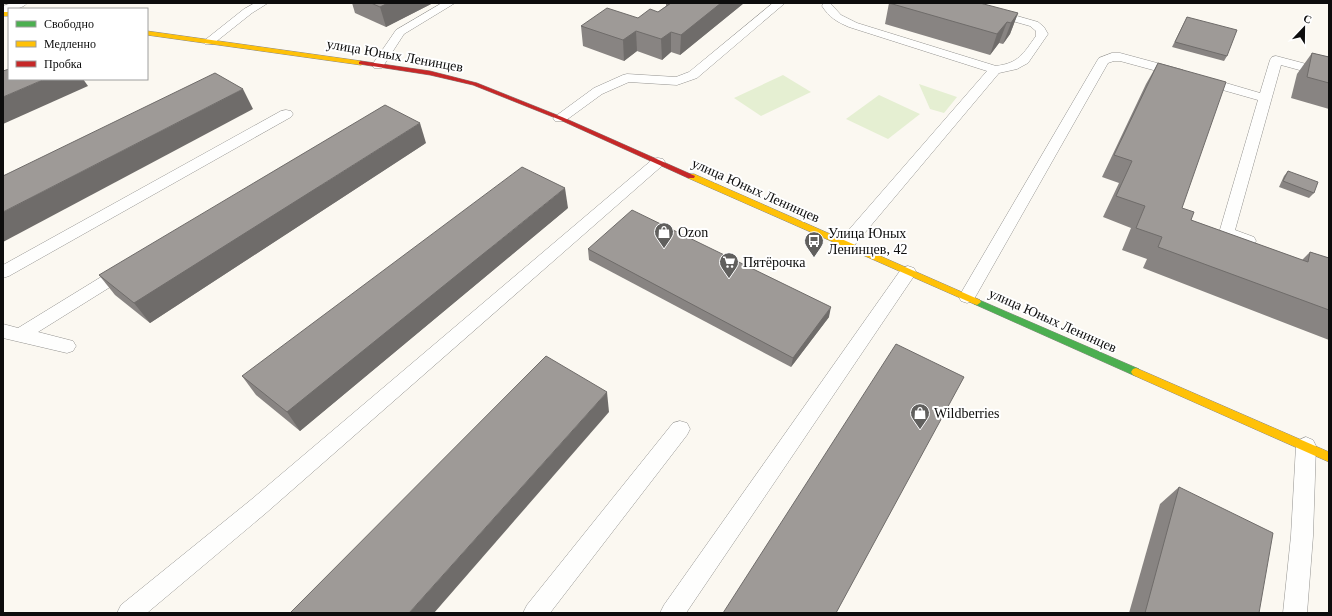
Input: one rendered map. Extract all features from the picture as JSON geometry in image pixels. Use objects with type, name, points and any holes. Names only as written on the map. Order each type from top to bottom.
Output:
[{"type":"main road","name":"улица Юных Ленинцев","points":[[148,33],[430,73],[475,84],[560,118],[1329,457]]},
{"type":"lane","points":[[8,8],[22,3]]},
{"type":"lane","points":[[209,42],[248,11],[263,3]]},
{"type":"lane","points":[[378,65],[400,32],[450,3]]},
{"type":"lane","points":[[560,118],[598,91],[627,78],[677,81],[693,75],[780,3]]},
{"type":"lane","points":[[825,4],[837,17],[853,25],[995,70],[1009,68],[1020,64],[1042,36],[1040,28],[1027,22],[960,3]]},
{"type":"lane","points":[[967,298],[1103,61],[1107,58],[1128,58],[1265,98]]},
{"type":"lane","points":[[1263,246],[1227,233],[1276,60],[1329,74]]},
{"type":"lane","points":[[846,244],[995,70]]},
{"type":"lane","points":[[3,272],[286,114]]},
{"type":"lane","points":[[129,613],[265,501],[658,162]]},
{"type":"lane","points":[[11,333],[135,264]]},
{"type":"lane","points":[[672,613],[908,272]]},
{"type":"lane","points":[[11,333],[66,346]]},
{"type":"lane","points":[[535,613],[680,429]]},
{"type":"lane","points":[[1295,613],[1302,536],[1306,446]]},
{"type":"green space","points":[[783,75],[811,92],[761,116],[734,98]]},
{"type":"green space","points":[[919,84],[957,97],[944,113],[930,109]]},
{"type":"green space","points":[[879,95],[920,114],[888,139],[846,119]]},
{"type":"building","points":[[371,3],[388,3],[380,7]]},
{"type":"building","points":[[671,3],[721,3],[681,35],[671,32],[661,39],[636,31],[623,40],[581,26],[607,8],[638,18],[650,9],[658,12]]},
{"type":"building","points":[[889,3],[980,3],[1018,13],[1011,23],[1007,22],[997,34]]},
{"type":"building","points":[[1187,17],[1237,30],[1227,56],[1175,42]]},
{"type":"building","points":[[1312,53],[1329,57],[1329,83],[1307,77]]},
{"type":"building","points":[[1158,63],[1226,82],[1182,208],[1194,212],[1191,220],[1308,262],[1310,252],[1329,258],[1329,310],[1158,247],[1162,237],[1136,228],[1145,206],[1116,196],[1132,161],[1114,155]]},
{"type":"building","points":[[8,69],[8,80],[43,80],[3,97],[3,71]]},
{"type":"building","points":[[215,73],[243,89],[3,212],[3,176]]},
{"type":"building","points":[[385,105],[420,123],[134,303],[99,275]]},
{"type":"building","points":[[522,167],[565,188],[287,412],[242,376]]},
{"type":"building","points":[[1288,171],[1318,182],[1314,193],[1283,181]]},
{"type":"building","points":[[632,210],[831,307],[793,358],[588,249]]},
{"type":"building","points":[[896,344],[964,377],[836,613],[723,613]]},
{"type":"building","points":[[546,356],[607,392],[409,613],[290,613]]},
{"type":"building","points":[[1179,487],[1273,533],[1259,613],[1145,613]]},
{"type":"traffic: fast","points":[[977,302],[1136,372]]},
{"type":"traffic: slow","points":[[3,14],[8,14]]},
{"type":"traffic: slow","points":[[148,33],[361,63]]},
{"type":"traffic: slow","points":[[691,176],[977,302]]},
{"type":"traffic: slow","points":[[1136,372],[1329,457]]},
{"type":"traffic: jam","points":[[361,63],[430,73],[475,84],[560,118],[691,176]]},
{"type":"place","name":"Ozon","points":[[664,249]]},
{"type":"place","name":"Улица Юных Ленинцев, 42","points":[[814,258]]},
{"type":"place","name":"Пятёрочка","points":[[729,279]]},
{"type":"place","name":"Wildberries","points":[[920,430]]}]
